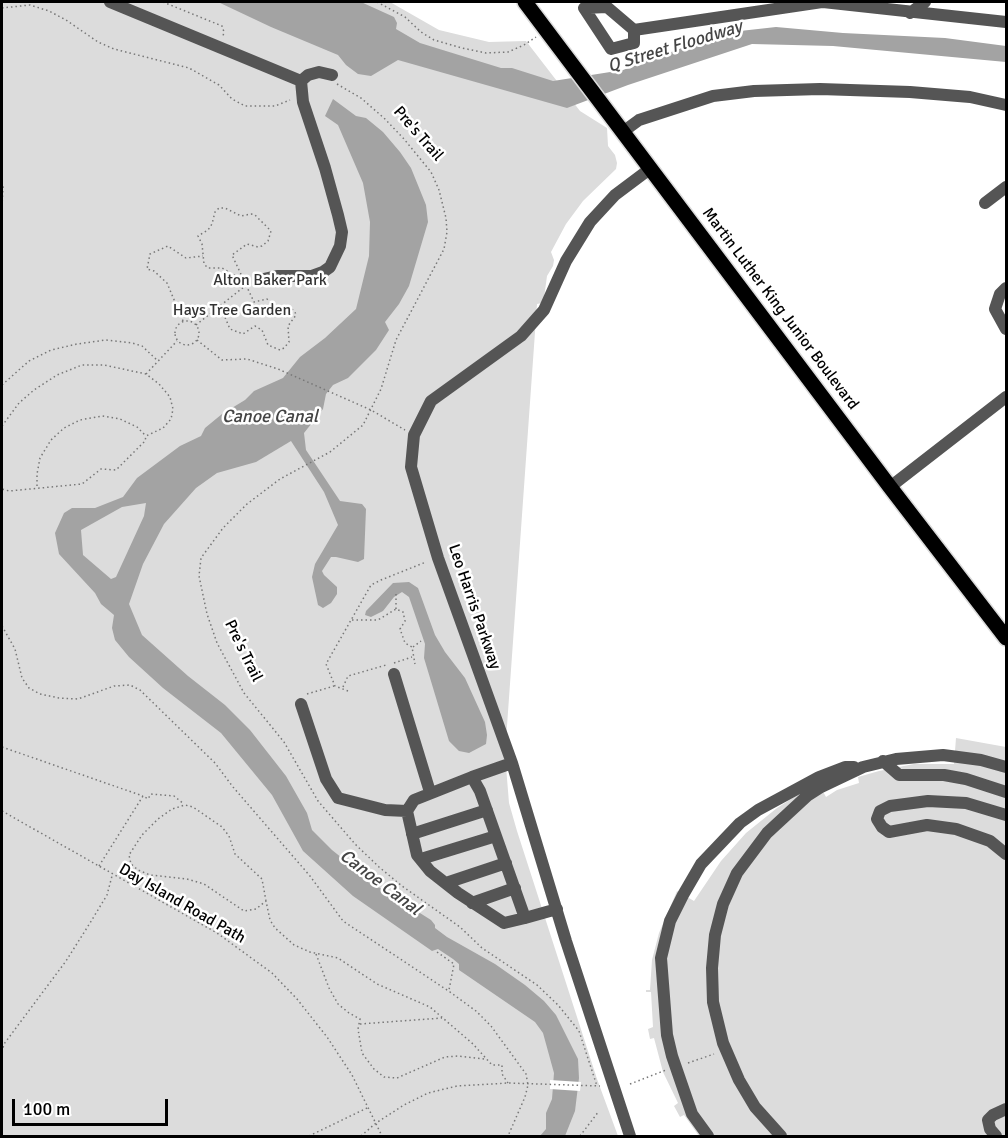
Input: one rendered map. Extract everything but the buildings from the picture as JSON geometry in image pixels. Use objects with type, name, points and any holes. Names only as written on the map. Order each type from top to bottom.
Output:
[{"type":"main road","name":"Martin Luther King Junior Boulevard","points":[[525,2],[1006,638]]},
{"type":"street","points":[[110,2],[220,47],[301,86]]},
{"type":"street","points":[[634,30],[822,2],[1006,22]]},
{"type":"street","points":[[910,13],[925,2]]},
{"type":"street","points":[[259,280],[276,276],[312,276],[323,272],[330,267],[340,246],[342,232],[338,215],[326,168],[303,102],[301,86],[308,75],[319,72],[335,80]]},
{"type":"street","points":[[624,130],[639,120],[714,96],[754,91],[820,89],[910,92],[970,97],[1006,105]]},
{"type":"street","name":"Leo Harris Parkway","points":[[630,1137],[512,763],[438,558],[411,467],[414,435],[430,401],[521,336],[544,310],[566,261],[590,222],[615,195],[651,168]]},
{"type":"street","points":[[986,203],[1006,187]]},
{"type":"street","points":[[1006,288],[1000,294],[995,309],[1006,329]]},
{"type":"street","points":[[890,487],[1006,397]]},
{"type":"street","points":[[394,674],[430,792]]},
{"type":"street","points":[[301,704],[326,779],[338,798],[386,810],[407,811]]},
{"type":"street","points":[[781,1137],[746,1094],[726,1050],[713,1002],[713,952],[723,904],[737,873],[767,832],[807,796],[863,767],[909,757],[943,755],[981,760],[1006,767]]},
{"type":"street","points":[[883,761],[899,775],[944,775],[977,782],[1006,792]]},
{"type":"street","points":[[512,763],[430,792],[414,800],[407,811],[417,855],[429,871],[504,923],[557,909]]},
{"type":"street","points":[[708,1137],[693,1117],[667,1035],[661,958],[670,921],[701,864],[740,823],[758,810],[819,777],[845,767],[863,767]]},
{"type":"street","points":[[472,777],[487,810],[525,918]]},
{"type":"street","points":[[1006,815],[966,803],[935,800],[890,806],[880,811],[877,819],[889,832],[927,825],[956,829],[990,842],[1006,854]]},
{"type":"street","points":[[412,834],[487,810]]},
{"type":"street","points":[[420,859],[496,836]]},
{"type":"street","points":[[446,883],[506,863]]},
{"type":"street","points":[[472,903],[514,888]]},
{"type":"street","points":[[996,1137],[990,1129],[988,1120],[1006,1109]]},
{"type":"street","points":[[1001,1137],[1006,1134]]},
{"type":"path","points":[[163,2],[222,26],[224,32],[220,47]]},
{"type":"path","points":[[377,2],[399,13],[434,40],[486,53],[508,52],[524,45],[546,30]]},
{"type":"path","points":[[2,8],[30,5],[49,11],[98,42],[114,49],[189,68],[219,85],[232,99],[245,106],[275,106],[294,98],[301,86]]},
{"type":"path","name":"Pre's Trail","points":[[335,80],[385,119],[431,172],[439,190],[446,218],[447,232],[444,249],[396,340],[381,389],[363,425],[330,452],[280,479],[247,504],[223,528],[201,558],[199,576],[207,614],[217,643],[244,693],[284,742],[318,801],[355,844],[379,867],[460,927],[483,948],[537,985],[558,1005],[579,1031],[597,1086]]},
{"type":"path","points":[[2,182],[2,206]]},
{"type":"path","points":[[215,309],[224,315],[230,330],[243,333],[255,326],[262,330],[268,345],[280,350],[284,348],[289,342],[288,326],[296,315],[295,312],[291,308],[275,310],[267,299],[254,302],[233,259],[233,253],[247,244],[262,246],[271,236],[271,231],[255,215],[241,216],[225,208],[219,208],[208,230],[198,236],[206,267],[222,268],[243,280]]},
{"type":"path","points":[[183,321],[167,283],[154,271],[147,269],[150,254],[168,246],[186,258],[204,256]]},
{"type":"path","points":[[196,325],[245,285],[259,280]]},
{"type":"path","points":[[183,321],[190,321],[196,325],[199,333],[197,340],[191,344],[178,341],[175,332],[177,325],[183,321]]},
{"type":"path","points":[[2,385],[29,361],[51,350],[106,340],[142,346],[158,361]]},
{"type":"path","points":[[197,340],[222,360],[247,359],[278,369],[371,410],[414,435]]},
{"type":"path","points":[[146,374],[178,341]]},
{"type":"path","points":[[2,426],[19,403],[34,390],[57,375],[82,365],[104,365],[146,374],[170,397],[173,409],[171,419],[163,428],[146,436],[145,441],[116,470],[101,469],[82,484],[9,491],[2,489]]},
{"type":"path","points":[[37,487],[40,458],[51,440],[64,428],[80,420],[102,416],[120,418],[137,427],[146,436]]},
{"type":"path","points":[[335,686],[326,664],[371,585],[438,558]]},
{"type":"path","points":[[396,592],[396,609]]},
{"type":"path","points":[[351,620],[378,620],[396,609]]},
{"type":"path","points":[[396,609],[403,612],[405,621],[400,629],[405,643],[412,647]]},
{"type":"path","points":[[2,626],[15,649],[22,678],[29,688],[40,694],[78,699],[114,686],[130,685],[140,690],[215,763],[304,869],[343,921],[449,991],[476,1011],[491,1026],[526,1074],[528,1085],[508,1137]]},
{"type":"path","points":[[412,647],[421,641]]},
{"type":"path","points":[[412,647],[415,664]]},
{"type":"path","points":[[342,689],[348,676],[413,657]]},
{"type":"path","points":[[301,704],[299,697],[335,686],[348,691]]},
{"type":"path","points":[[2,747],[148,799],[151,794],[174,796],[185,805],[209,817],[230,836],[235,854],[262,879],[270,920],[275,928],[294,945],[316,954],[338,958],[377,984],[429,1007],[472,1044],[492,1065],[502,1065],[502,1074],[508,1083]]},
{"type":"path","points":[[98,867],[143,796]]},
{"type":"path","points":[[185,805],[172,809],[142,835],[129,855],[131,864],[150,875],[188,879],[204,884],[244,911],[256,909],[266,901]]},
{"type":"path","name":"Day Island Road Path","points":[[2,811],[217,933],[272,973],[297,999],[327,1037],[352,1075],[382,1137]]},
{"type":"path","points":[[2,1052],[4,1044],[84,933],[107,895],[112,875]]},
{"type":"path","points":[[437,952],[454,964],[449,991]]},
{"type":"path","points":[[316,954],[325,980],[338,1004],[360,1018],[358,1029],[362,1053],[374,1069],[384,1077],[398,1078],[445,1058],[458,1056],[486,1060]]},
{"type":"path","points":[[359,1024],[442,1018]]},
{"type":"path","points":[[630,1084],[726,1050]]},
{"type":"path","points":[[361,1137],[376,1123],[428,1093],[457,1086],[508,1083],[605,1086]]},
{"type":"path","points":[[309,1137],[369,1107]]},
{"type":"path","points":[[580,1137],[599,1111]]},
{"type":"green space","name":"Alton Baker Park","points":[[2,2],[390,2],[439,30],[489,42],[526,41],[580,111],[607,128],[608,146],[615,155],[616,169],[583,201],[566,224],[551,252],[554,260],[553,266],[547,276],[542,303],[537,304],[505,754],[509,803],[517,831],[597,1079],[618,1136],[2,1136]]},
{"type":"green space","points":[[956,738],[1006,747],[1006,1136],[699,1136],[684,1115],[680,1117],[674,1106],[678,1103],[663,1072],[654,1038],[650,1039],[648,1029],[653,1027],[651,992],[646,992],[650,990],[652,960],[659,933],[677,891],[694,901],[721,861],[746,833],[777,808],[802,792],[819,784],[826,797],[837,790],[859,783],[858,777],[879,771],[914,764],[954,764]]},
{"type":"water","points":[[218,2],[361,2],[394,17],[397,23],[396,29],[420,43],[553,81],[623,70],[722,33],[776,27],[945,38],[1006,46],[1006,62],[833,46],[752,44],[567,108],[398,60],[371,76],[358,74],[338,55]]},
{"type":"water","name":"Canoe Canal","points":[[333,99],[356,116],[366,118],[383,132],[411,168],[426,205],[428,222],[409,286],[385,322],[389,330],[376,350],[348,378],[333,385],[326,394],[323,409],[304,433],[306,450],[340,501],[362,504],[366,509],[364,559],[358,562],[331,557],[322,571],[337,587],[337,594],[331,603],[323,608],[318,605],[312,577],[315,564],[338,525],[324,492],[291,441],[256,462],[217,473],[196,488],[164,524],[143,564],[129,604],[142,635],[225,705],[250,730],[286,776],[307,813],[312,830],[332,850],[377,886],[431,920],[435,928],[447,937],[495,964],[525,985],[556,1015],[578,1059],[579,1078],[575,1111],[565,1136],[540,1136],[546,1129],[546,1113],[552,1099],[554,1073],[543,1033],[535,1022],[459,970],[459,964],[453,959],[438,949],[432,951],[353,896],[303,851],[272,795],[221,733],[163,688],[129,657],[115,640],[112,628],[114,615],[101,604],[95,593],[59,554],[55,533],[64,513],[72,508],[95,508],[123,497],[137,478],[180,446],[201,436],[205,428],[222,414],[245,400],[254,391],[283,378],[300,357],[325,338],[356,309],[369,256],[370,222],[363,183],[338,125],[325,116]],"holes":[[[146,503],[144,516],[116,577],[111,579],[83,555],[81,530],[122,507]]]},
{"type":"water","points":[[409,582],[418,588],[435,635],[465,678],[485,722],[486,744],[469,753],[459,751],[449,741],[424,658],[425,644],[409,597],[402,592],[394,597],[383,611],[371,617],[365,615],[366,611],[393,583]]},
{"type":"pier","points":[[550,1080],[581,1082],[580,1091],[550,1089]]},
{"type":"water label","name":"Q Street Floodway","points":[[675,47]]},
{"type":"park label","name":"Hays Tree Garden","points":[[232,311]]}]
